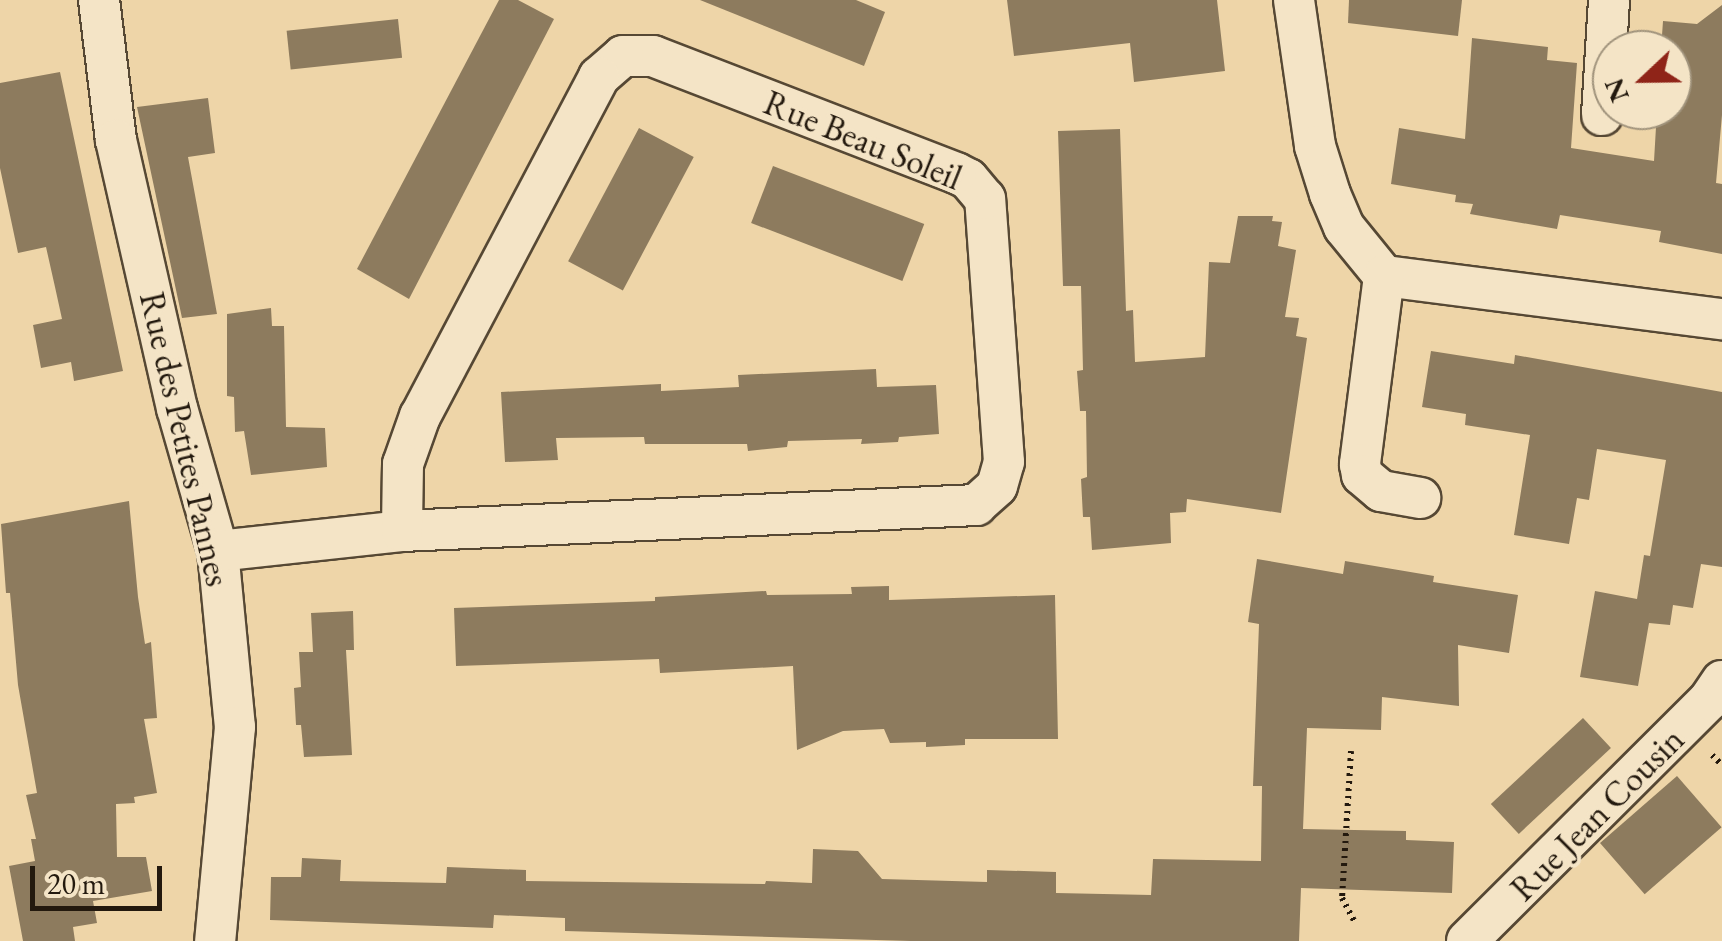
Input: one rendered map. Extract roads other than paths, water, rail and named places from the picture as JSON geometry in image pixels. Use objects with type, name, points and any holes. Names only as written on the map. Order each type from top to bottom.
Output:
[{"type":"street","name":"Rue des Petites Pannes","points":[[99,0],[116,140],[177,408],[218,551],[235,727],[216,941]]},
{"type":"street","points":[[1294,0],[1315,146],[1330,194],[1344,227],[1384,276],[1722,319]]},
{"type":"street","points":[[1607,30],[1609,0]]},
{"type":"street","name":"Rue Beau Soleil","points":[[218,551],[402,531],[976,505],[997,486],[1004,462],[985,199],[968,178],[956,173],[654,56],[623,56],[599,77],[420,416],[403,464],[402,531]]},
{"type":"street","points":[[1384,276],[1360,464],[1362,475],[1381,491],[1420,498]]},
{"type":"street","name":"Rue Jean Cousin","points":[[1466,941],[1709,700],[1722,681]]}]
